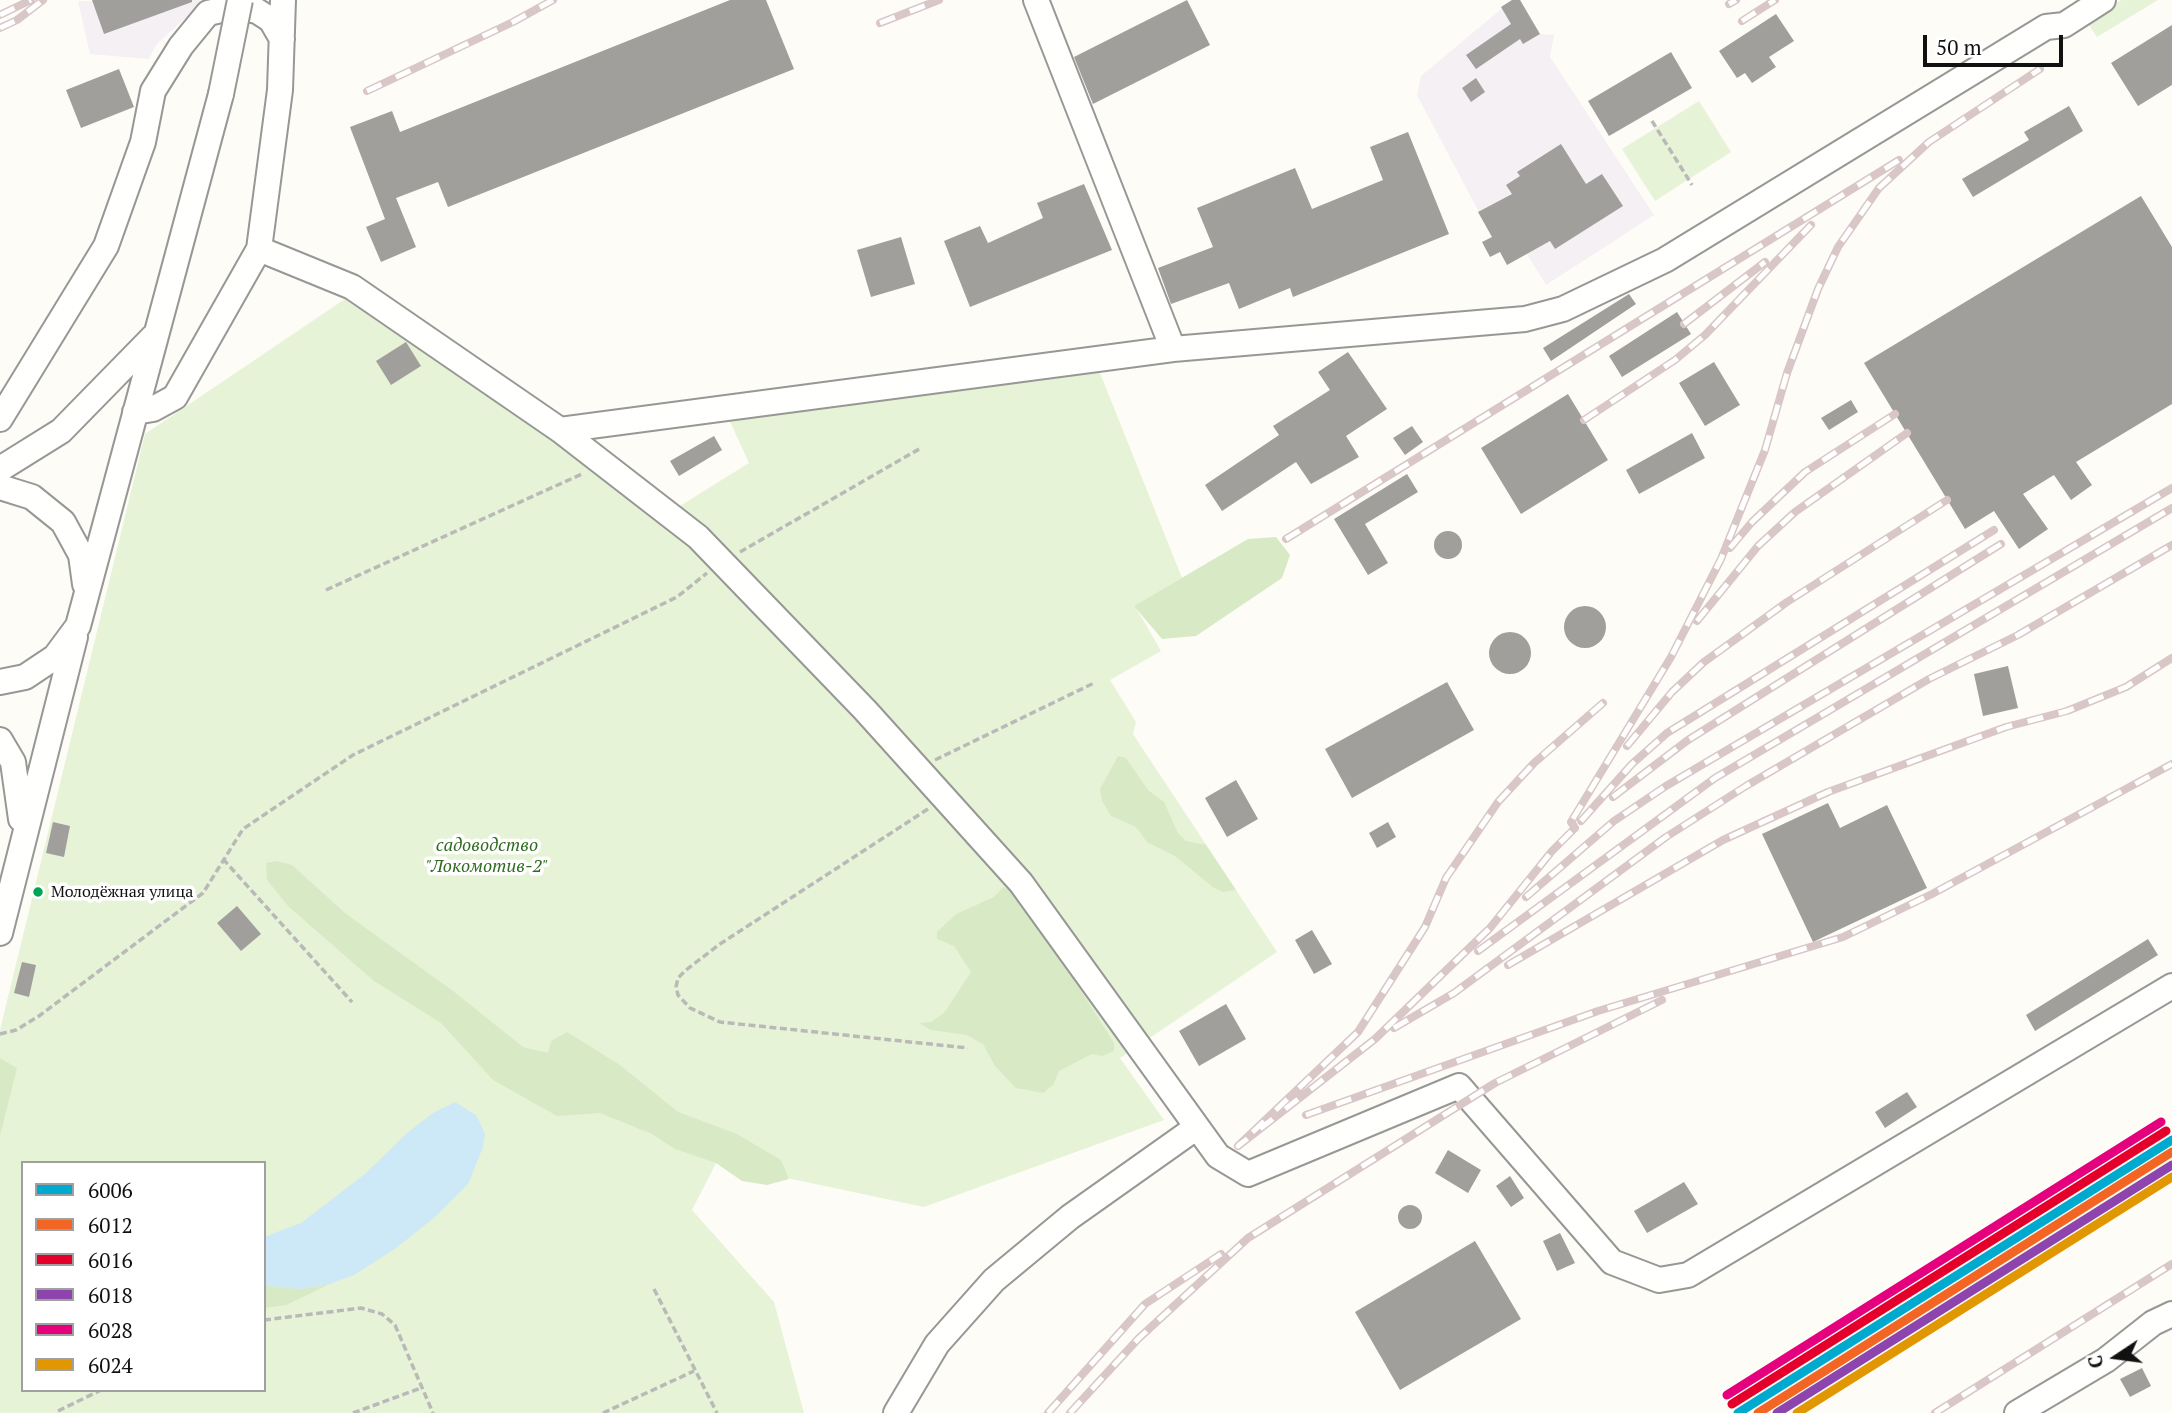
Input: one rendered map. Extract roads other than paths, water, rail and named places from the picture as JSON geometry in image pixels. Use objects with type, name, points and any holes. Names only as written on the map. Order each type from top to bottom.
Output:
[{"type":"street","points":[[0,933],[86,592],[221,94],[240,0]]},
{"type":"street","points":[[135,412],[153,409],[175,397],[259,249],[278,103],[283,0]]},
{"type":"street","points":[[1036,0],[1173,349]]},
{"type":"street","points":[[560,430],[1173,349],[1525,319],[1563,309],[1665,260],[2046,27],[2064,25],[2103,0]]},
{"type":"street","points":[[0,419],[106,246],[143,142],[153,91],[181,46],[211,6],[257,11],[271,20],[282,39]]},
{"type":"street","points":[[259,249],[352,287],[560,430],[698,537],[918,768],[1021,883],[1218,1156],[1248,1174],[1459,1086],[1612,1262],[1659,1280],[1688,1275],[2172,986]]},
{"type":"street","points":[[0,469],[61,431],[156,334]]},
{"type":"street","points":[[0,487],[32,497],[63,522],[81,555],[86,592]]},
{"type":"street","points":[[0,682],[25,677],[55,657],[78,626]]},
{"type":"street","points":[[0,740],[13,762],[18,789],[22,811],[20,848]]},
{"type":"street","points":[[896,1413],[937,1344],[994,1280],[1070,1217],[1197,1127]]},
{"type":"street","points":[[2017,1413],[2106,1360],[2153,1323],[2172,1314]]},
{"type":"water","points":[[455,1102],[476,1115],[485,1134],[483,1147],[468,1184],[435,1217],[396,1248],[354,1275],[330,1284],[299,1289],[266,1285],[266,1236],[301,1223],[365,1174],[407,1133],[433,1113]]},
{"type":"railway","points":[[0,15],[31,0]]},
{"type":"railway","points":[[0,28],[17,20],[43,0]]},
{"type":"railway","points":[[367,91],[513,22],[553,0]]},
{"type":"railway","points":[[880,23],[939,0]]},
{"type":"railway","points":[[1729,4],[1736,0]]},
{"type":"railway","points":[[1742,21],[1775,0]]},
{"type":"railway","points":[[1603,703],[1534,763],[1498,802],[1446,878],[1425,927],[1358,1032],[1238,1146],[1375,1039],[1490,928],[1552,851],[1575,828],[1571,822],[1671,657],[1721,559],[1765,450],[1787,373],[1818,289],[1838,247],[1879,188],[1929,142],[2040,69]]},
{"type":"railway","points":[[1286,539],[1899,160]]},
{"type":"railway","points":[[1584,420],[1675,360],[1705,335],[1811,225]]},
{"type":"railway","points":[[1684,324],[1765,262]]},
{"type":"railway","points":[[1730,548],[1752,522],[1805,472],[1895,414]]},
{"type":"railway","points":[[1697,621],[1758,546],[1795,512],[1907,433]]},
{"type":"railway","points":[[1526,897],[1614,821],[1666,786],[2172,488]]},
{"type":"railway","points":[[1627,746],[1672,692],[1704,662],[1787,602],[1947,500]]},
{"type":"railway","points":[[1478,951],[1715,778],[2172,508]]},
{"type":"railway","points":[[1581,821],[1632,764],[1667,733],[1994,530]]},
{"type":"railway","points":[[1613,797],[1688,740],[2001,544]]},
{"type":"railway","points":[[1394,1028],[1454,993],[1666,837],[1746,786],[1929,679],[2018,635],[2172,545]]},
{"type":"railway","points":[[1508,965],[1723,840],[1828,792],[2006,727],[2067,711],[2126,687],[2172,658]]},
{"type":"railway","points":[[1306,1115],[1598,1011],[1843,937],[1932,894],[2172,764]]},
{"type":"railway","points":[[1070,1413],[1138,1339],[1248,1238],[1495,1083],[1662,1000]]},
{"type":"railway","points":[[1048,1413],[1145,1304],[1221,1254]]},
{"type":"railway","points":[[1935,1413],[2172,1264]]},
{"type":"place","name":"Молодёжная улица","points":[[38,892]]},
{"type":"park label","name":"садоводство \"Локомотив-2\"","points":[[487,856]]}]
